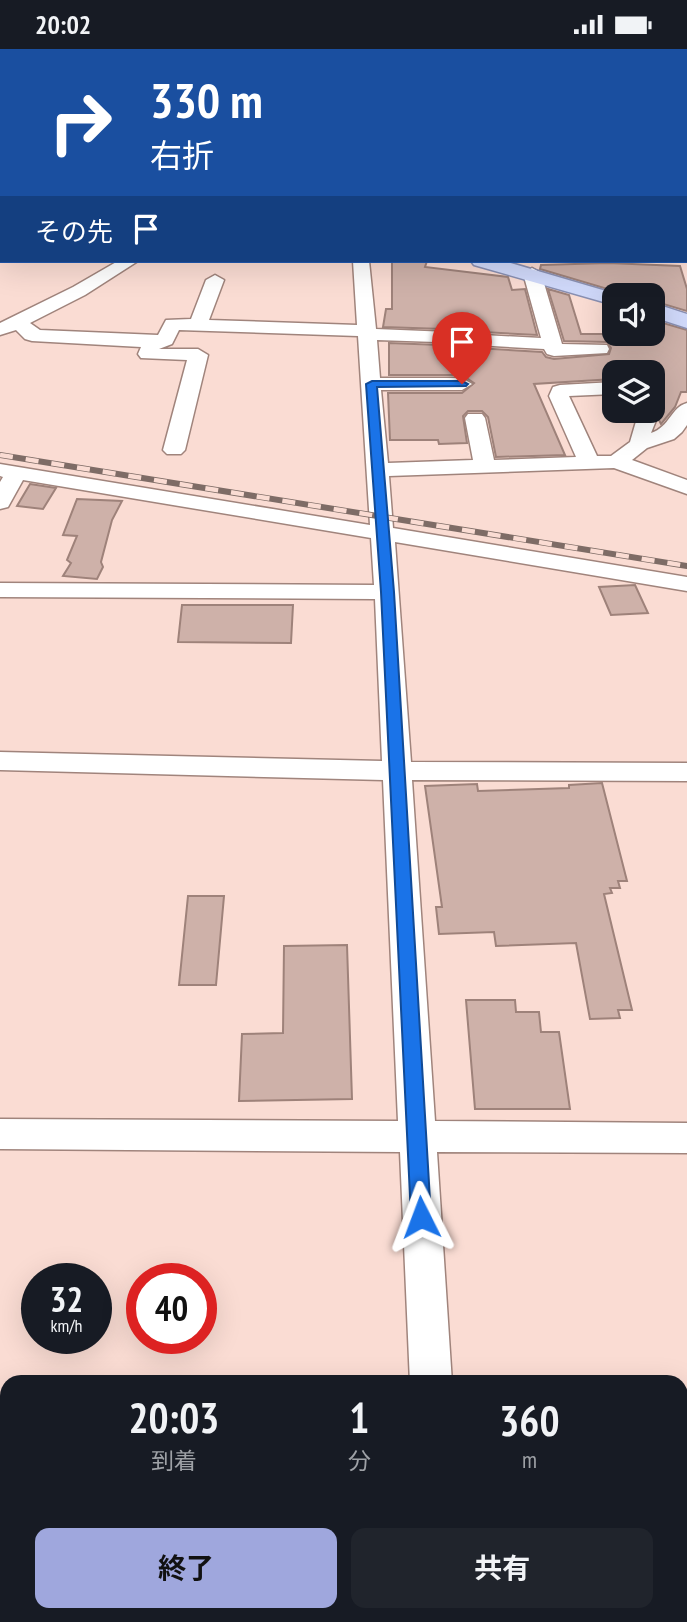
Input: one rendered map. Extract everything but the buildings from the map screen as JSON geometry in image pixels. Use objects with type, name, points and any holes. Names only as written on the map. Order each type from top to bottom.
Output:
[{"type":"main road","points":[[490,263],[602,294]]},
{"type":"main road","points":[[665,314],[687,321]]},
{"type":"street","points":[[0,330],[126,263]]},
{"type":"street","points":[[361,263],[387,592],[430,1375]]},
{"type":"street","points":[[532,273],[555,352]]},
{"type":"street","points":[[198,325],[215,280]]},
{"type":"street","points":[[0,311],[25,318]]},
{"type":"street","points":[[25,318],[32,335],[40,336],[165,340],[172,324],[474,339],[555,352],[600,349]]},
{"type":"street","points":[[152,341],[148,354],[198,355],[174,450]]},
{"type":"street","points":[[372,384],[462,384]]},
{"type":"street","points":[[588,461],[559,395],[560,391],[602,389]]},
{"type":"street","points":[[616,462],[640,444],[667,435],[687,409]]},
{"type":"street","points":[[475,418],[485,468]]},
{"type":"street","points":[[640,444],[645,423]]},
{"type":"street","points":[[377,470],[616,462],[687,487]]},
{"type":"street","points":[[0,502],[8,471],[687,584]]},
{"type":"street","points":[[0,590],[387,592]]},
{"type":"street","points":[[0,761],[396,771],[687,772]]},
{"type":"street","points":[[0,1134],[687,1137]]},
{"type":"railway","points":[[0,455],[687,566]]},
{"type":"route","points":[[421,1217],[387,592],[372,384],[462,384]]}]
